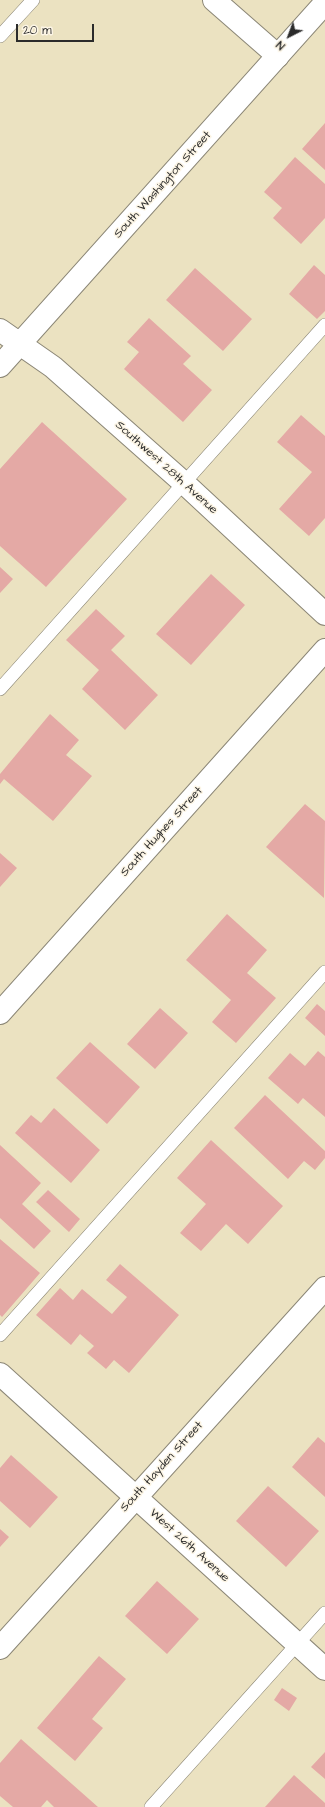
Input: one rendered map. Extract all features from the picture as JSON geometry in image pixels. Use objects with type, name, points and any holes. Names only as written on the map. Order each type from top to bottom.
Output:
[{"type":"street","points":[[214,0],[278,56]]},
{"type":"street","name":"South Washington Street","points":[[0,366],[325,3]]},
{"type":"street","name":"Southwest 28th Avenue","points":[[0,330],[53,367],[184,483],[325,614]]},
{"type":"street","name":"South Hughes Street","points":[[0,1013],[325,650]]},
{"type":"street","name":"South Hayden Street","points":[[0,1648],[325,1288]]},
{"type":"street","name":"West 26th Avenue","points":[[0,1374],[325,1669]]},
{"type":"lane","points":[[0,36],[33,0]]},
{"type":"lane","points":[[0,689],[325,325]]},
{"type":"lane","points":[[0,1335],[325,972]]},
{"type":"lane","points":[[151,1807],[325,1613]]},
{"type":"building","points":[[325,123],[325,170],[302,149]]},
{"type":"building","points":[[295,157],[325,184],[325,218],[301,244],[273,218],[282,208],[264,192]]},
{"type":"building","points":[[314,265],[325,275],[325,311],[317,319],[289,294]]},
{"type":"building","points":[[195,268],[252,319],[223,351],[166,300]]},
{"type":"building","points":[[149,318],[191,356],[183,364],[212,390],[183,422],[124,369],[139,352],[127,342]]},
{"type":"building","points":[[301,415],[325,436],[325,518],[309,536],[279,509],[312,472],[277,442]]},
{"type":"building","points":[[42,422],[127,499],[46,587],[0,546],[0,469]]},
{"type":"building","points":[[0,567],[13,579],[0,593]]},
{"type":"building","points":[[211,574],[245,605],[191,665],[156,634]]},
{"type":"building","points":[[96,609],[125,636],[111,650],[158,695],[125,730],[82,689],[99,670],[66,640]]},
{"type":"building","points":[[50,714],[79,740],[66,755],[92,776],[53,821],[4,779],[0,784],[0,774]]},
{"type":"building","points":[[305,804],[325,821],[324,898],[266,847]]},
{"type":"building","points":[[0,853],[17,868],[0,887]]},
{"type":"building","points":[[227,914],[267,950],[247,973],[276,998],[236,1043],[212,1022],[231,1000],[186,960]]},
{"type":"building","points":[[317,1004],[325,1011],[325,1036],[305,1018]]},
{"type":"building","points":[[160,1008],[188,1033],[155,1069],[127,1044]]},
{"type":"building","points":[[90,1042],[140,1087],[107,1124],[56,1078]]},
{"type":"building","points":[[318,1051],[325,1057],[325,1117],[303,1098],[298,1104],[268,1078],[290,1053],[305,1066]]},
{"type":"building","points":[[265,1095],[325,1151],[325,1158],[315,1170],[304,1161],[288,1179],[234,1128]]},
{"type":"building","points":[[54,1108],[100,1150],[71,1183],[15,1133],[31,1115],[41,1123]]},
{"type":"building","points":[[211,1140],[283,1206],[248,1244],[226,1224],[201,1251],[180,1233],[206,1204],[177,1178]]},
{"type":"building","points":[[0,1145],[41,1183],[22,1204],[51,1231],[34,1249],[0,1218]]},
{"type":"building","points":[[48,1190],[80,1219],[69,1232],[36,1202]]},
{"type":"building","points":[[0,1239],[40,1273],[2,1317],[0,1315]]},
{"type":"building","points":[[120,1264],[179,1315],[129,1373],[114,1360],[106,1369],[87,1353],[94,1346],[80,1334],[71,1345],[36,1315],[60,1288],[73,1300],[82,1289],[112,1314],[127,1297],[106,1280]]},
{"type":"building","points":[[318,1437],[325,1443],[325,1497],[292,1467]]},
{"type":"building","points":[[11,1455],[58,1497],[30,1528],[0,1501],[0,1468]]},
{"type":"building","points":[[268,1486],[319,1531],[286,1567],[236,1521]]},
{"type":"building","points":[[0,1529],[9,1537],[0,1547]]},
{"type":"building","points":[[157,1581],[199,1619],[167,1654],[125,1616]]},
{"type":"building","points":[[99,1656],[126,1679],[92,1719],[103,1728],[75,1761],[37,1728]]},
{"type":"building","points":[[282,1688],[297,1698],[289,1711],[274,1700]]},
{"type":"building","points":[[21,1739],[98,1807],[54,1807],[47,1800],[41,1807],[13,1807],[0,1796],[0,1763]]},
{"type":"building","points":[[325,1752],[325,1779],[311,1767]]},
{"type":"building","points":[[294,1775],[325,1803],[325,1807],[265,1807]]}]
